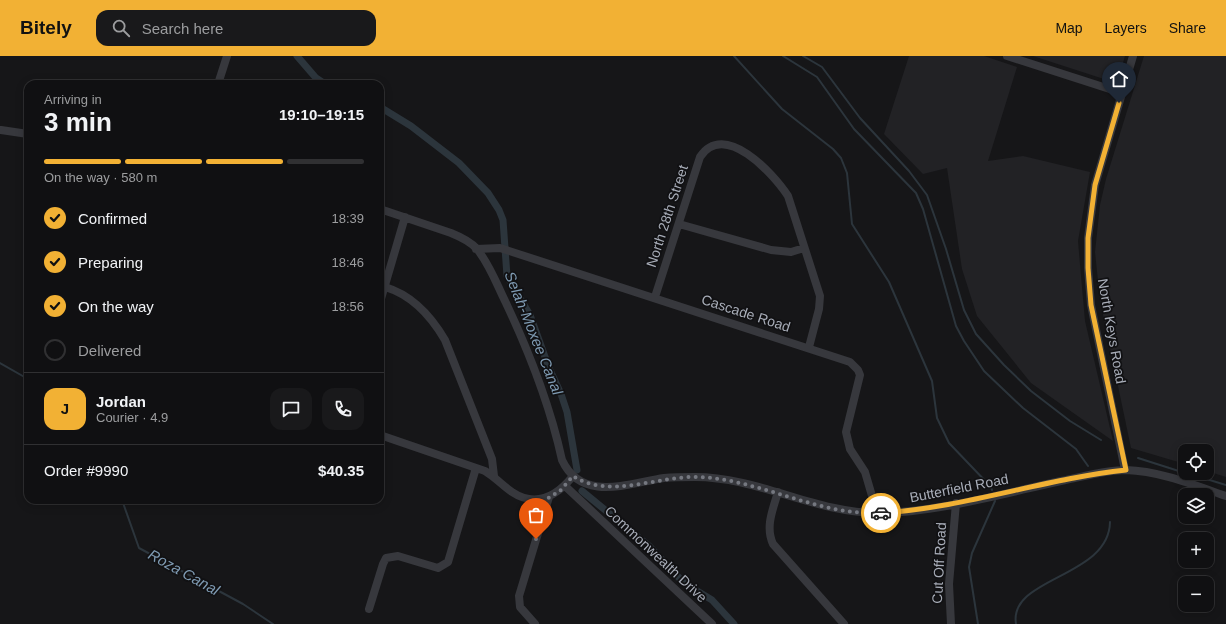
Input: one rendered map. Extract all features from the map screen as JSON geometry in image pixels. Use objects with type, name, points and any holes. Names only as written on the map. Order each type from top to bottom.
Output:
[{"type":"street","points":[[219,80],[227,56]]},
{"type":"street","points":[[1007,56],[1122,92]]},
{"type":"street","name":"North Keys Road","points":[[1126,470],[1091,305],[1088,268],[1088,238],[1095,185],[1133,56]]},
{"type":"street","points":[[1,130],[24,133]]},
{"type":"street","name":"North 28th Street","points":[[655,297],[700,157],[709,146],[728,144],[745,153],[780,183],[788,196],[804,248]]},
{"type":"street","name":"Butterfield Road","points":[[384,210],[462,237],[476,249],[492,273],[517,327],[547,401],[562,460],[566,469],[573,476],[589,485],[608,487],[664,478],[714,478],[752,484],[840,509],[877,513],[909,511],[956,503],[1126,470],[1156,475],[1226,496]]},
{"type":"street","points":[[384,289],[405,218]]},
{"type":"street","points":[[679,224],[771,250],[791,252],[804,248],[820,296],[819,309],[809,347]]},
{"type":"street","name":"Cascade Road","points":[[476,249],[500,248],[846,359],[858,370],[858,382],[846,423],[846,432],[850,449],[865,472],[877,513]]},
{"type":"street","points":[[385,286],[405,295],[436,324],[445,340],[492,459],[494,476]]},
{"type":"street","points":[[384,436],[476,468],[494,476],[519,496],[530,499],[549,497],[565,486],[573,476]]},
{"type":"street","points":[[369,609],[386,558],[398,556],[438,568],[448,562],[476,468]]},
{"type":"street","name":"Commonwealth Drive","points":[[565,486],[712,624]]},
{"type":"street","points":[[778,492],[769,524],[769,533],[773,544],[844,624]]},
{"type":"street","points":[[535,624],[520,607],[519,596],[549,497]]},
{"type":"street","name":"Cut Off Road","points":[[951,624],[950,584],[956,503]]},
{"type":"shaded area","points":[[909,56],[984,56],[1017,67],[988,161],[1023,156],[1090,172],[1078,241],[1085,321],[1113,441],[1031,383],[977,316],[962,269],[947,168],[923,174],[884,134]]},
{"type":"shaded area","points":[[1033,56],[1125,56],[1119,76],[1107,80]]},
{"type":"shaded area","points":[[1144,56],[1226,56],[1226,477],[1214,473],[1214,444],[1178,444],[1178,462],[1131,448],[1100,300],[1095,252],[1100,205],[1106,179]]},
{"type":"waterway","name":"Selah-Moxee Canal","points":[[297,56],[319,80]]},
{"type":"waterway","points":[[734,56],[782,109],[833,149],[841,158],[847,173],[852,224],[889,282],[932,381],[937,418],[949,443],[991,487],[992,490]]},
{"type":"waterway","points":[[783,56],[817,77],[854,129],[916,193],[923,209],[956,326],[984,371],[1023,408],[1076,449],[1088,466]]},
{"type":"waterway","points":[[803,56],[822,67],[860,118],[909,171],[927,195],[946,249],[964,310],[976,334],[1004,365],[1031,391],[1070,421],[1101,440]]},
{"type":"waterway","name":"Selah-Moxee Canal","points":[[384,109],[411,126],[459,163],[488,193],[499,210],[503,220],[507,276],[530,315],[549,368],[561,394],[567,412],[577,470]]},
{"type":"waterway","name":"Roza Canal","points":[[0,363],[24,377]]},
{"type":"waterway","points":[[1138,458],[1178,471]]},
{"type":"waterway","points":[[1210,480],[1226,485]]},
{"type":"waterway","name":"Selah-Moxee Canal","points":[[582,491],[649,546],[684,583],[712,600],[734,624]]},
{"type":"waterway","points":[[978,624],[969,567],[972,553],[995,501]]},
{"type":"waterway","name":"Roza Canal","points":[[123,504],[139,548],[243,604],[273,624]]},
{"type":"waterway","points":[[1016,624],[1018,608],[1027,596],[1094,555],[1105,541],[1110,522]]},
{"type":"way so far","points":[[536,539],[549,497],[559,492],[573,476],[589,485],[600,487],[619,486],[664,478],[698,477],[732,480],[752,484],[840,509],[881,513]]},
{"type":"route","points":[[881,513],[909,511],[956,503],[1126,470],[1091,305],[1088,268],[1088,238],[1095,185],[1119,103]]}]
